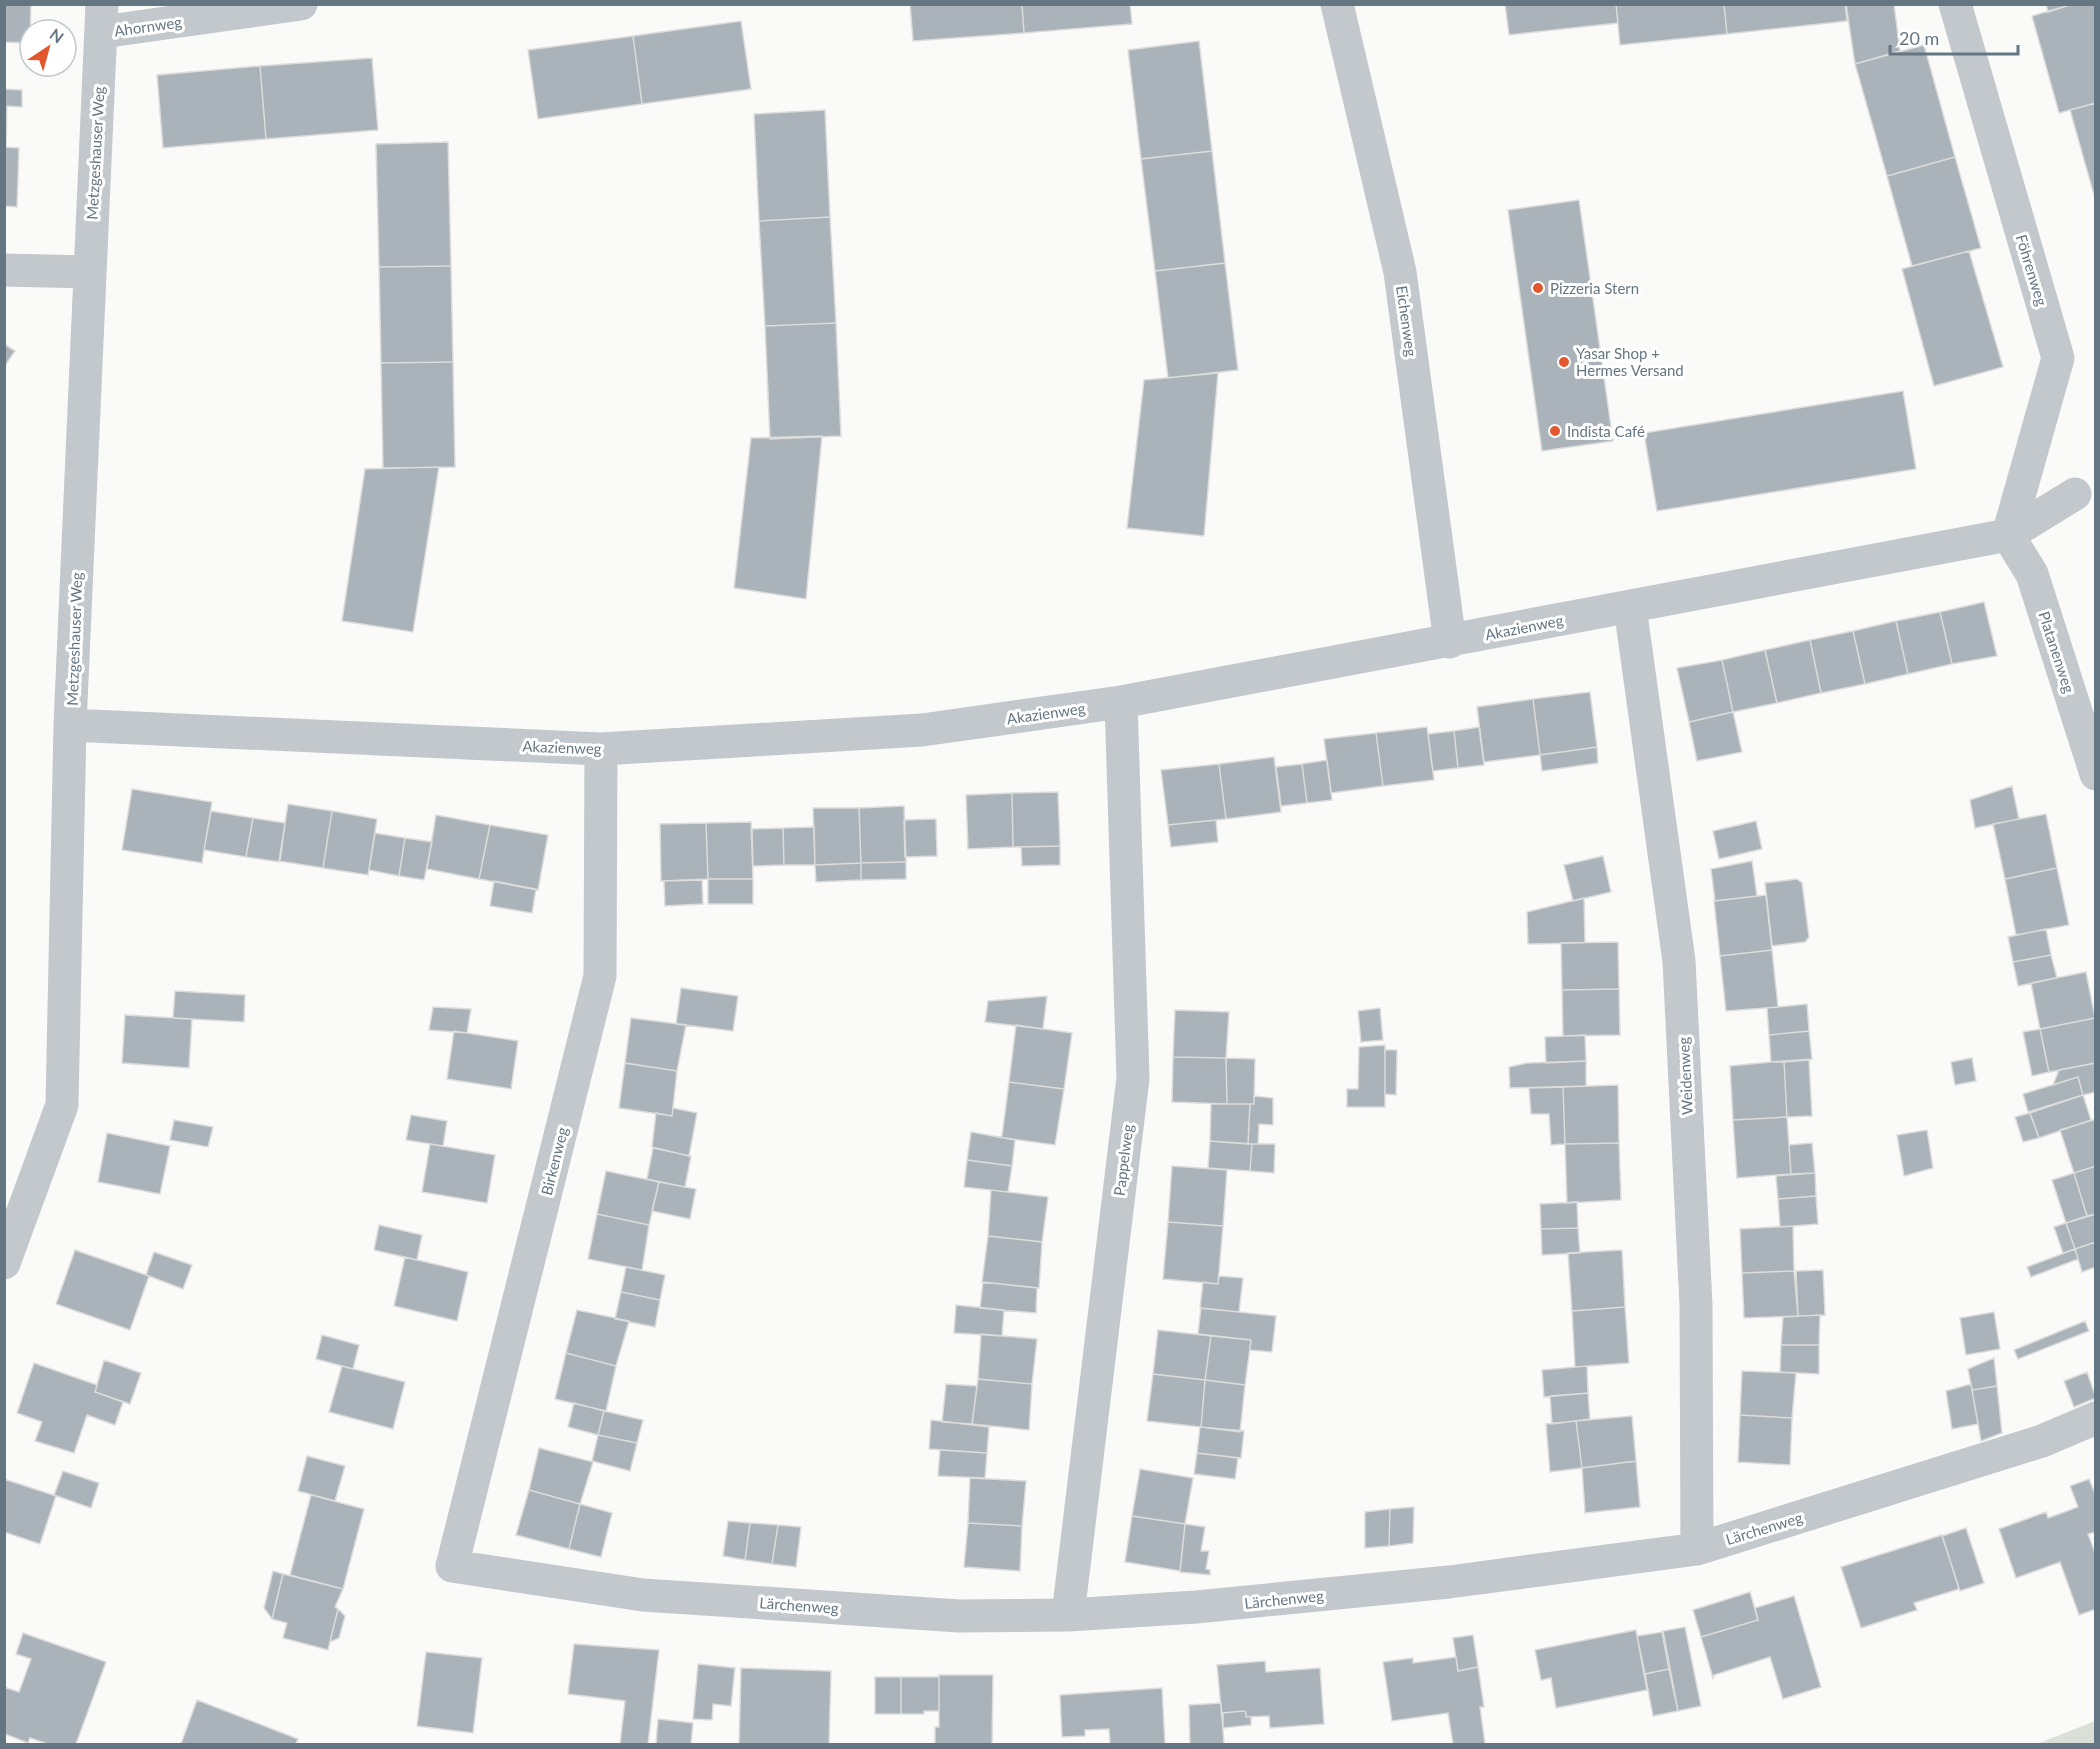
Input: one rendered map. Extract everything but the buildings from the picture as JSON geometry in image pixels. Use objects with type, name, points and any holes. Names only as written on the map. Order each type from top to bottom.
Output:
[{"type":"street","name":"Ahornweg","points":[[102,18],[301,4]]},
{"type":"street","name":"Eichenweg","points":[[1337,4],[1400,272],[1450,642]]},
{"type":"street","name":"Föhrenweg","points":[[1955,4],[2058,358],[2008,535]]},
{"type":"street","name":"Metzgeshauser Weg","points":[[4,1263],[62,1105],[70,725],[102,18]]},
{"type":"street","points":[[4,270],[89,272]]},
{"type":"street","points":[[2008,535],[2075,494]]},
{"type":"street","name":"Akazienweg","points":[[70,725],[601,749],[922,730],[1121,702],[1450,642],[2008,535]]},
{"type":"street","name":"Platanenweg","points":[[2008,535],[2032,574],[2096,774]]},
{"type":"street","name":"Weidenweg","points":[[1630,607],[1679,961],[1696,1305],[1697,1549]]},
{"type":"street","name":"Pappelweg","points":[[1068,1615],[1133,1078],[1121,702]]},
{"type":"street","name":"Birkenweg","points":[[452,1566],[600,976],[601,749]]},
{"type":"street","name":"Lärchenweg","points":[[452,1566],[643,1595],[959,1616],[1068,1615],[1196,1607],[1449,1582],[1697,1549],[2042,1441],[2096,1418]]},
{"type":"shaded area","points":[[2095,1721],[2095,1744],[2037,1744]]},
{"type":"place","name":"Pizzeria Stern","points":[[1538,288]]},
{"type":"place","name":"Yasar Shop + Hermes Versand","points":[[1564,362]]},
{"type":"place","name":"Indista Café","points":[[1555,431]]}]
